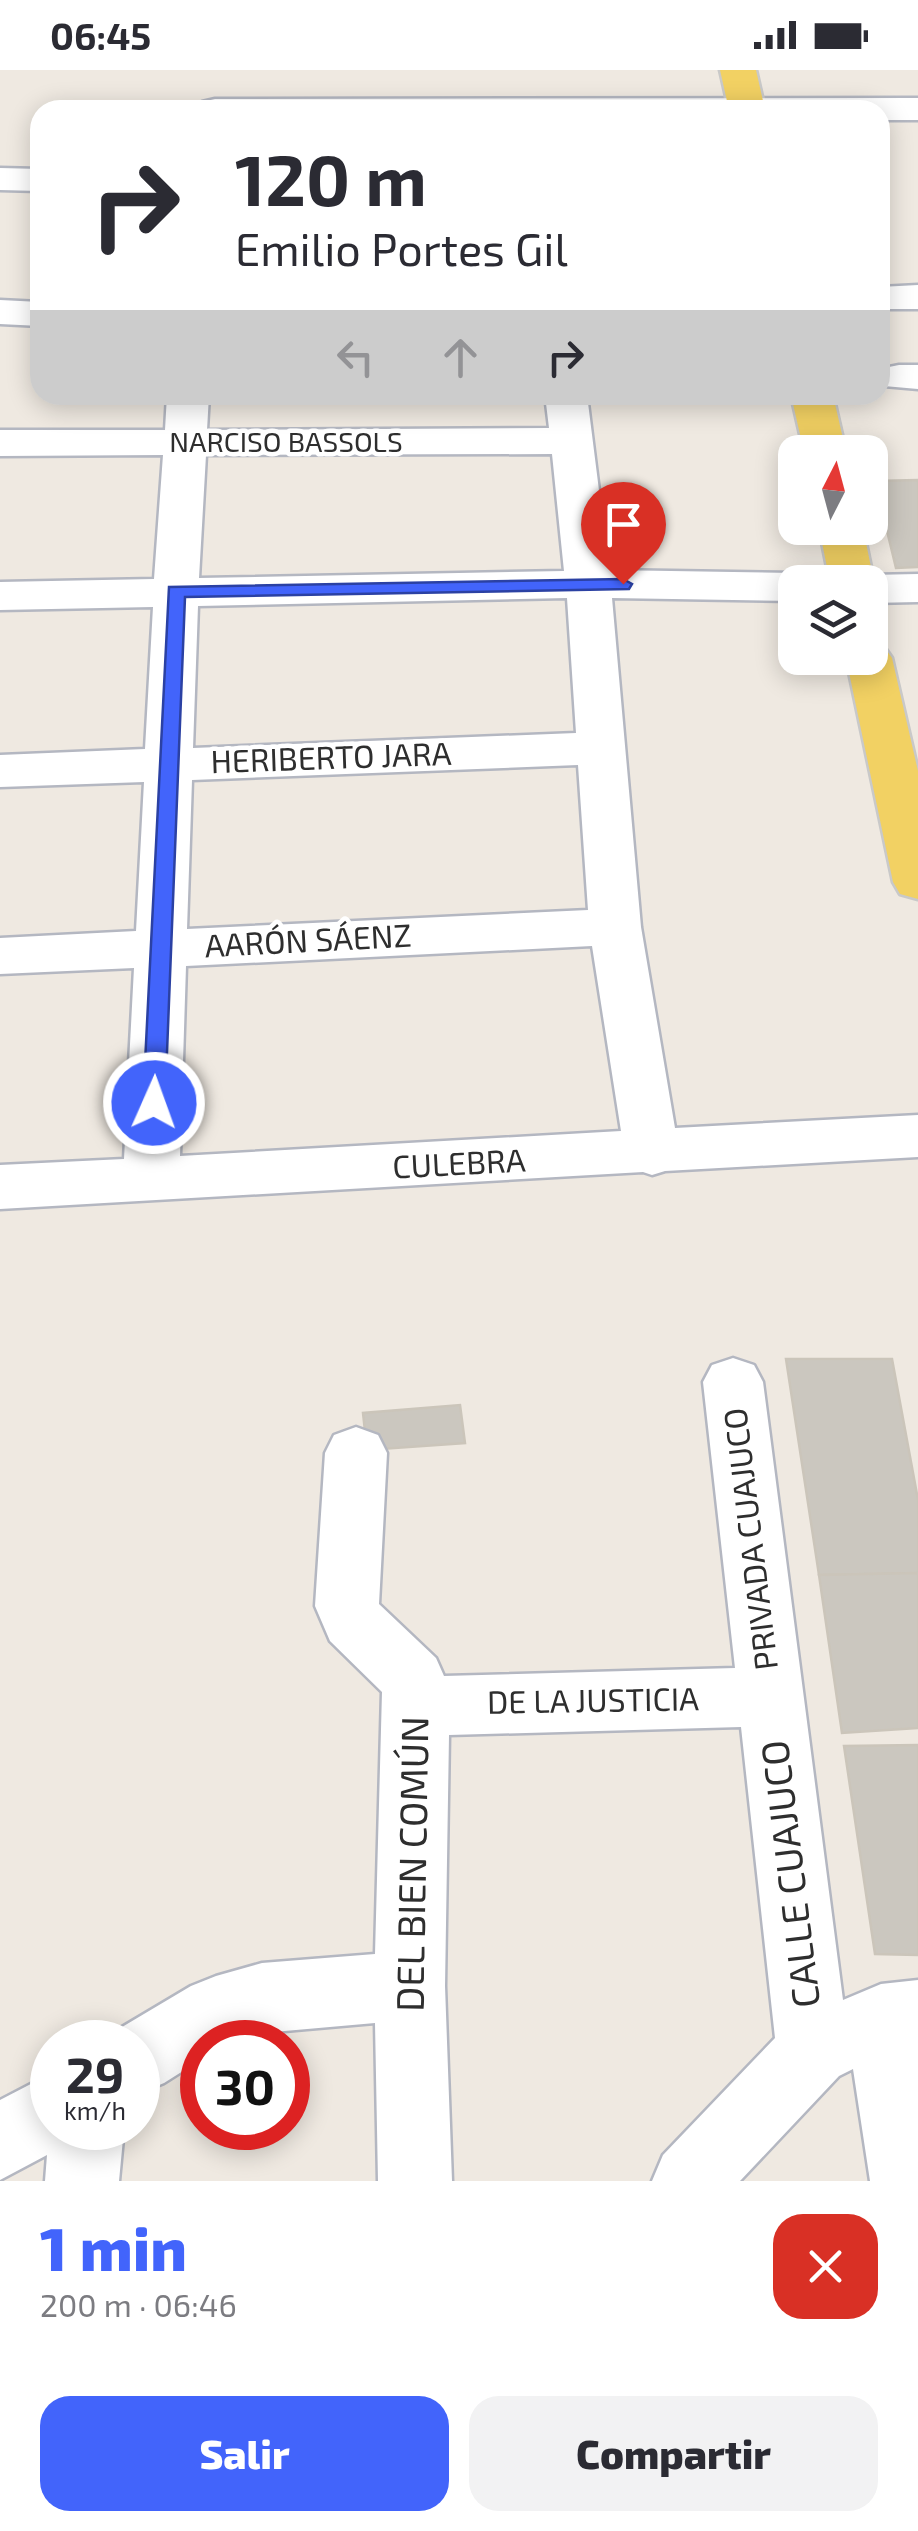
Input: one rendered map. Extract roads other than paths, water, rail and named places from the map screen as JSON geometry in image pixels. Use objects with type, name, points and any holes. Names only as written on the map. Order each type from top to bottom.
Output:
[{"type":"main road","points":[[738,70],[745,100]]},
{"type":"main road","points":[[814,405],[820,435]]},
{"type":"main road","points":[[873,675],[918,882]]},
{"type":"street","points":[[395,70],[397,100]]},
{"type":"street","points":[[890,109],[918,109]]},
{"type":"street","points":[[0,179],[30,180]]},
{"type":"street","points":[[0,312],[30,314]]},
{"type":"street","points":[[151,1180],[186,418]]},
{"type":"street","name":"NARCISO BASSOLS","points":[[0,443],[186,418],[569,418]]},
{"type":"street","points":[[569,418],[588,584],[615,927],[652,1154]]},
{"type":"street","points":[[0,596],[588,584],[778,587]]},
{"type":"street","points":[[888,589],[918,588]]},
{"type":"street","name":"HERIBERTO JARA","points":[[0,771],[602,748]]},
{"type":"street","name":"AARÓN SÁENZ","points":[[0,956],[615,927]]},
{"type":"street","name":"CULEBRA","points":[[0,1187],[652,1154],[918,1136]]},
{"type":"street","name":"PRIVADA CUAJUCO","points":[[733,1382],[770,1697]]},
{"type":"street","name":"DEL BIEN COMÚN","points":[[356,1453],[348,1606],[353,1621],[413,1679],[416,1706],[410,1986],[414,2181]]},
{"type":"street","name":"DE LA JUSTICIA","points":[[416,1706],[770,1697]]},
{"type":"street","name":"CALLE CUAJUCO","points":[[770,1697],[813,2052]]},
{"type":"street","points":[[160,2045],[216,2011],[262,1998],[410,1986]]},
{"type":"street","points":[[689,2181],[813,2052],[900,2017],[907,2181]]},
{"type":"street","points":[[0,2143],[30,2124]]},
{"type":"street","points":[[82,2181],[85,2150]]}]
